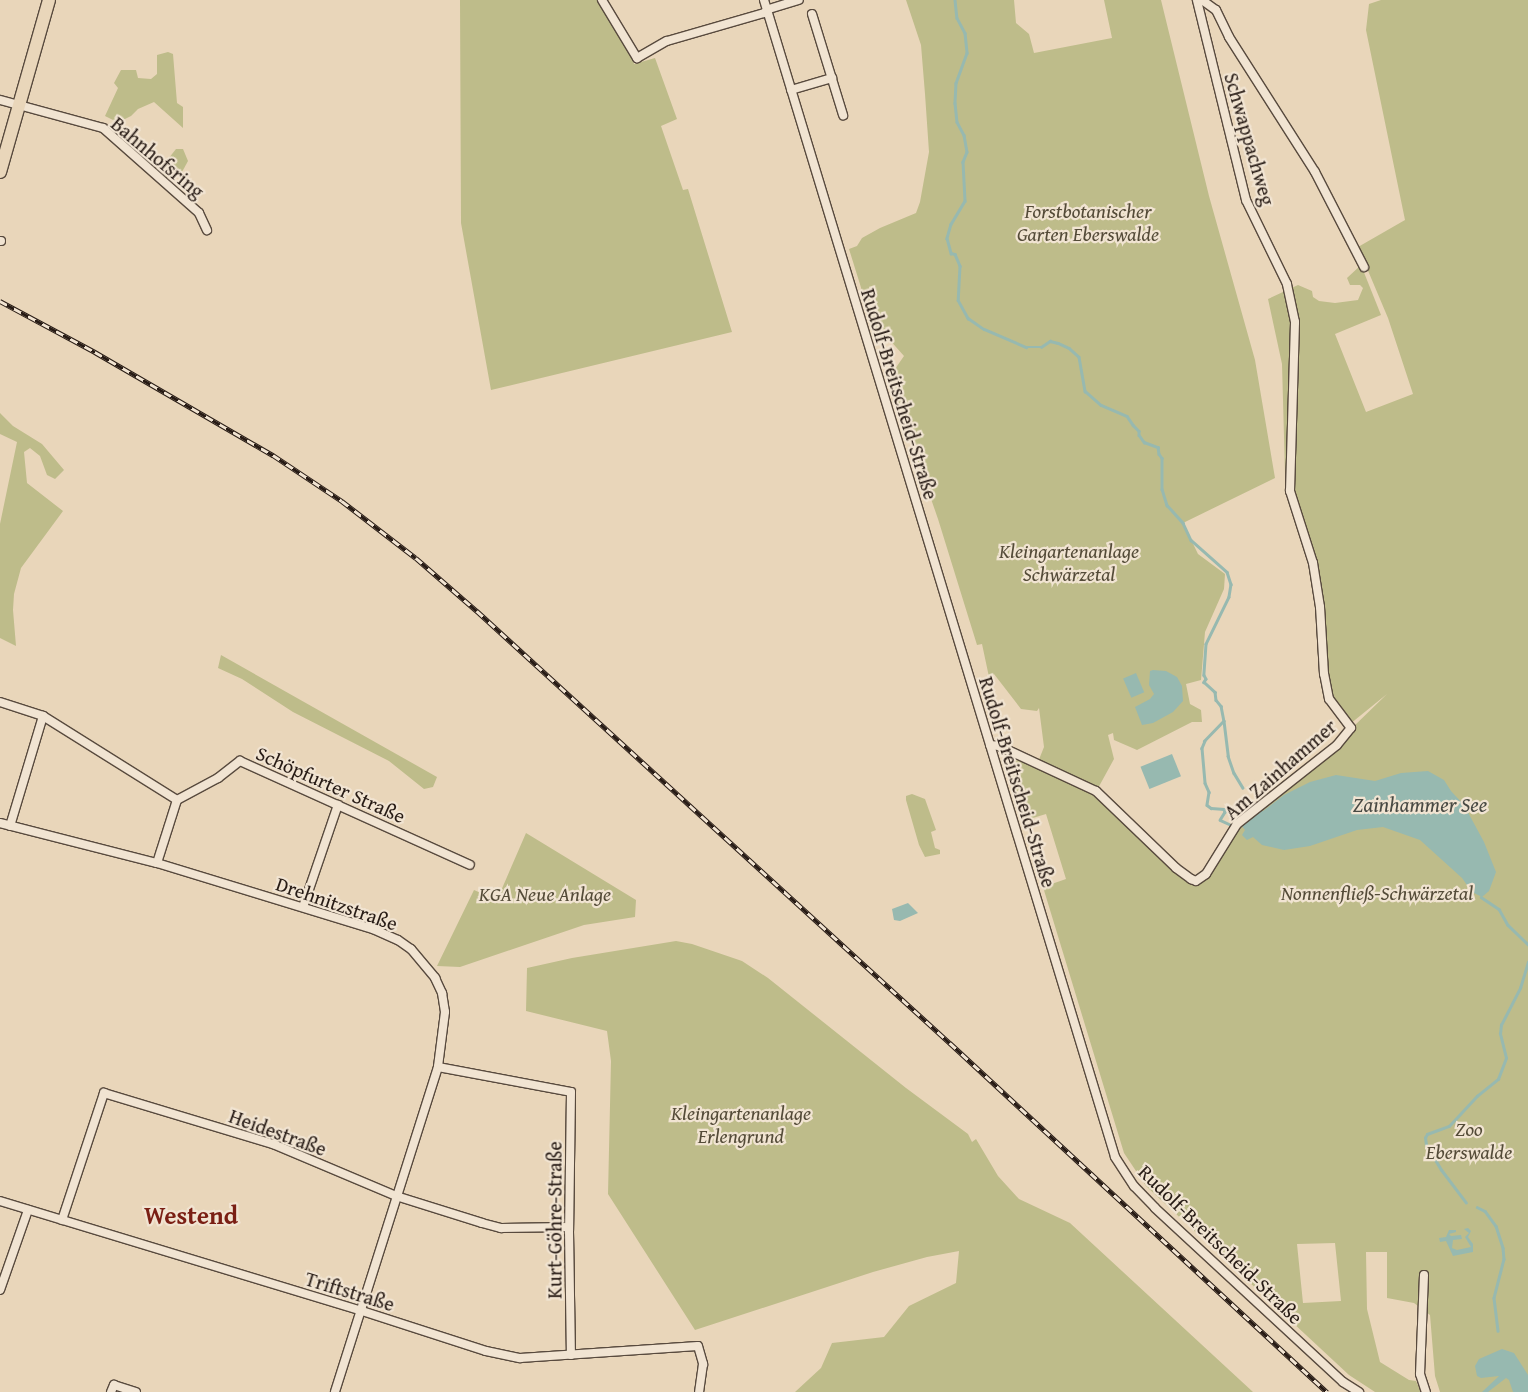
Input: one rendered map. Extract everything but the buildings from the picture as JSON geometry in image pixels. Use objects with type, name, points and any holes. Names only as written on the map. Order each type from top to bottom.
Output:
[{"type":"main road","points":[[0,172],[49,0]]},
{"type":"street","points":[[602,0],[637,58],[667,41],[799,0]]},
{"type":"street","name":"Rudolf-Breitscheid-Straße","points":[[764,0],[1107,1132],[1122,1169],[1134,1186],[1162,1215],[1343,1382],[1359,1392]]},
{"type":"street","name":"Schwappachweg","points":[[1197,0],[1246,200],[1287,284],[1295,322],[1290,491]]},
{"type":"street","name":"Schwappachweg","points":[[1202,0],[1216,10],[1229,37],[1315,172],[1364,267]]},
{"type":"street","points":[[812,14],[843,115]]},
{"type":"street","points":[[791,90],[832,78]]},
{"type":"street","name":"Bahnhofsring","points":[[0,100],[103,128],[199,213],[206,230]]},
{"type":"street","name":"Am Zainhammer","points":[[990,745],[999,746],[1096,792],[1190,880],[1204,877],[1237,824],[1251,811],[1337,745],[1351,728],[1329,699],[1323,664],[1320,607],[1313,563],[1290,491]]},
{"type":"street","points":[[0,702],[43,716],[177,800],[158,863]]},
{"type":"street","points":[[10,826],[43,716]]},
{"type":"street","name":"Schöpfurter Straße","points":[[177,800],[218,778],[240,761],[470,865]]},
{"type":"street","points":[[303,907],[338,805]]},
{"type":"street","name":"Drehnitzstraße","points":[[0,823],[158,863],[373,929],[398,940],[411,949],[423,962],[442,993],[446,1012],[438,1067],[359,1310],[335,1392]]},
{"type":"street","name":"Kurt-Göhre-Straße","points":[[438,1067],[571,1092],[569,1226],[571,1355]]},
{"type":"street","name":"Heidestraße","points":[[62,1220],[104,1093],[273,1144],[396,1196],[501,1228],[569,1226]]},
{"type":"street","name":"Triftstraße","points":[[0,1201],[359,1310],[486,1351],[520,1358],[698,1346],[703,1364],[699,1392]]},
{"type":"street","points":[[0,1290],[28,1210]]},
{"type":"street","points":[[1424,1275],[1420,1374],[1426,1392]]},
{"type":"street","points":[[112,1389],[136,1392]]},
{"type":"green space","points":[[460,0],[597,0],[631,54],[634,64],[655,58],[677,119],[661,126],[683,190],[688,189],[732,332],[491,390],[461,223]]},
{"type":"green space","points":[[906,0],[1014,0],[1016,23],[1029,34],[1034,53],[1112,38],[1104,0],[1161,0],[1209,196],[1255,360],[1275,478],[1183,523],[1198,554],[1225,574],[1224,589],[1205,632],[1201,680],[1186,684],[1190,704],[1201,710],[1202,722],[1192,722],[1137,750],[1114,740],[1113,733],[1108,735],[1114,759],[1097,790],[1038,762],[1044,747],[1039,708],[1037,711],[1021,709],[994,674],[989,677],[982,644],[977,645],[938,519],[887,372],[895,369],[904,356],[888,338],[873,326],[849,249],[857,246],[862,238],[880,228],[916,213],[920,202],[929,152],[925,94],[921,45]]},
{"type":"green space","points":[[1381,0],[1528,0],[1528,1392],[1440,1392],[1435,1376],[1430,1315],[1414,1303],[1387,1298],[1387,1252],[1366,1252],[1367,1309],[1380,1362],[1409,1380],[1416,1381],[1421,1392],[1375,1392],[1349,1375],[1146,1186],[1124,1153],[1043,887],[1066,879],[1046,814],[1023,821],[1004,759],[1021,761],[1038,767],[1095,793],[1197,883],[1241,823],[1352,728],[1387,694],[1350,724],[1331,698],[1325,666],[1323,608],[1293,488],[1285,473],[1282,364],[1268,299],[1298,285],[1312,291],[1313,297],[1319,301],[1335,303],[1358,300],[1363,288],[1360,285],[1350,285],[1347,278],[1361,265],[1381,315],[1335,334],[1366,412],[1413,394],[1388,318],[1358,247],[1405,220],[1366,30],[1369,4]],"holes":[[[1335,1243],[1341,1301],[1303,1303],[1297,1244]]]},
{"type":"green space","points":[[168,52],[173,54],[177,103],[183,107],[183,128],[154,102],[138,109],[131,116],[123,120],[115,121],[105,116],[118,88],[114,83],[121,70],[136,70],[138,78],[151,79],[157,74],[157,55]]},
{"type":"green space","points":[[176,149],[183,149],[188,161],[182,172],[173,180],[163,175],[161,168]]},
{"type":"green space","points":[[0,413],[13,426],[42,444],[64,470],[55,479],[47,475],[40,456],[30,448],[24,452],[27,483],[63,511],[21,568],[14,594],[13,610],[16,646],[0,638],[0,524],[17,442],[0,434]]},
{"type":"green space","points":[[221,655],[437,777],[433,787],[424,789],[389,761],[293,712],[242,679],[218,668]]},
{"type":"green space","points":[[912,794],[925,799],[936,830],[931,832],[935,848],[940,850],[940,854],[925,857],[919,845],[906,800],[906,796]]},
{"type":"green space","name":"KGA Neue Anlage","points":[[526,833],[636,900],[635,917],[584,925],[460,967],[437,966],[474,890],[497,900]]},
{"type":"green space","name":"Kleingartenanlage Erlengrund","points":[[676,941],[692,944],[742,961],[768,978],[906,1088],[968,1134],[972,1142],[976,1139],[998,1176],[1019,1199],[1070,1223],[1253,1392],[795,1392],[821,1368],[832,1343],[884,1337],[909,1306],[956,1283],[959,1251],[927,1257],[873,1272],[695,1330],[608,1194],[611,1061],[607,1031],[526,1011],[527,968],[572,958]]},
{"type":"water","points":[[1150,671],[1166,671],[1177,677],[1182,686],[1183,701],[1173,712],[1153,723],[1142,725],[1135,707],[1150,699],[1154,694],[1149,685]]},
{"type":"water","points":[[1136,673],[1144,692],[1131,698],[1123,678]]},
{"type":"water","points":[[1172,754],[1181,776],[1149,789],[1140,767]]},
{"type":"water","name":"Zainhammer See","points":[[1428,771],[1444,780],[1464,805],[1484,842],[1496,872],[1489,891],[1482,897],[1472,892],[1462,878],[1420,840],[1383,827],[1357,830],[1310,846],[1284,850],[1262,845],[1253,837],[1247,840],[1242,835],[1245,830],[1242,826],[1256,815],[1257,812],[1258,814],[1259,811],[1263,811],[1284,795],[1310,782],[1336,775],[1375,781],[1401,773]]},
{"type":"water","points":[[908,903],[918,913],[900,921],[894,920],[892,909]]},
{"type":"water","points":[[1468,1228],[1471,1231],[1468,1237],[1473,1244],[1473,1252],[1453,1256],[1446,1241],[1440,1242],[1439,1238],[1446,1237],[1449,1230],[1456,1230],[1456,1232],[1449,1234],[1451,1236],[1461,1235],[1462,1239],[1453,1240],[1452,1248],[1457,1250],[1471,1247],[1465,1237],[1469,1233],[1464,1229]]},
{"type":"water","points":[[1502,1349],[1514,1353],[1528,1375],[1528,1392],[1513,1392],[1509,1380],[1506,1378],[1488,1392],[1482,1392],[1499,1376],[1481,1378],[1477,1376],[1475,1366],[1479,1359]]},
{"type":"waterway","points":[[955,0],[957,18],[965,33],[967,53],[956,83],[955,103],[957,122],[964,135],[967,152],[963,162],[965,201],[951,224],[947,238],[951,253],[955,254],[960,266],[958,300],[968,318],[984,329],[1026,347],[1041,347],[1050,341],[1058,343],[1069,348],[1079,357],[1085,391],[1101,405],[1127,416],[1139,431],[1139,435],[1144,442],[1158,447],[1162,458],[1162,489],[1167,505],[1183,523],[1191,540],[1227,572],[1231,584],[1229,597],[1206,644],[1204,675],[1206,679],[1204,682],[1215,692],[1216,700],[1221,706],[1224,721],[1205,741],[1202,748],[1205,783],[1209,792],[1207,805],[1211,808],[1224,809],[1225,812],[1220,820],[1229,824]]},
{"type":"waterway","points":[[1224,721],[1228,756],[1234,773],[1243,788]]},
{"type":"waterway","points":[[1481,897],[1499,909],[1508,925],[1528,944]]},
{"type":"waterway","points":[[1466,1203],[1441,1170],[1426,1145],[1425,1138],[1427,1134],[1449,1126],[1477,1096],[1498,1079],[1506,1058],[1500,1034],[1501,1025],[1520,988],[1528,962]]},
{"type":"waterway","points":[[1477,1207],[1485,1211],[1496,1226],[1503,1248],[1504,1259],[1494,1298],[1498,1331]]},
{"type":"railway","points":[[0,301],[95,352],[273,455],[342,501],[416,558],[477,611],[950,1043],[1327,1392]]},
{"type":"district","name":"Westend","points":[[191,1215]]},
{"type":"park label","name":"Forstbotanischer Garten Eberswalde","points":[[1088,222]]},
{"type":"park label","name":"Kleingartenanlage Schwärzetal","points":[[1069,562]]},
{"type":"park label","name":"Nonnenfließ-Schwärzetal","points":[[1377,892]]},
{"type":"park label","name":"Zoo Eberswalde","points":[[1469,1140]]}]
